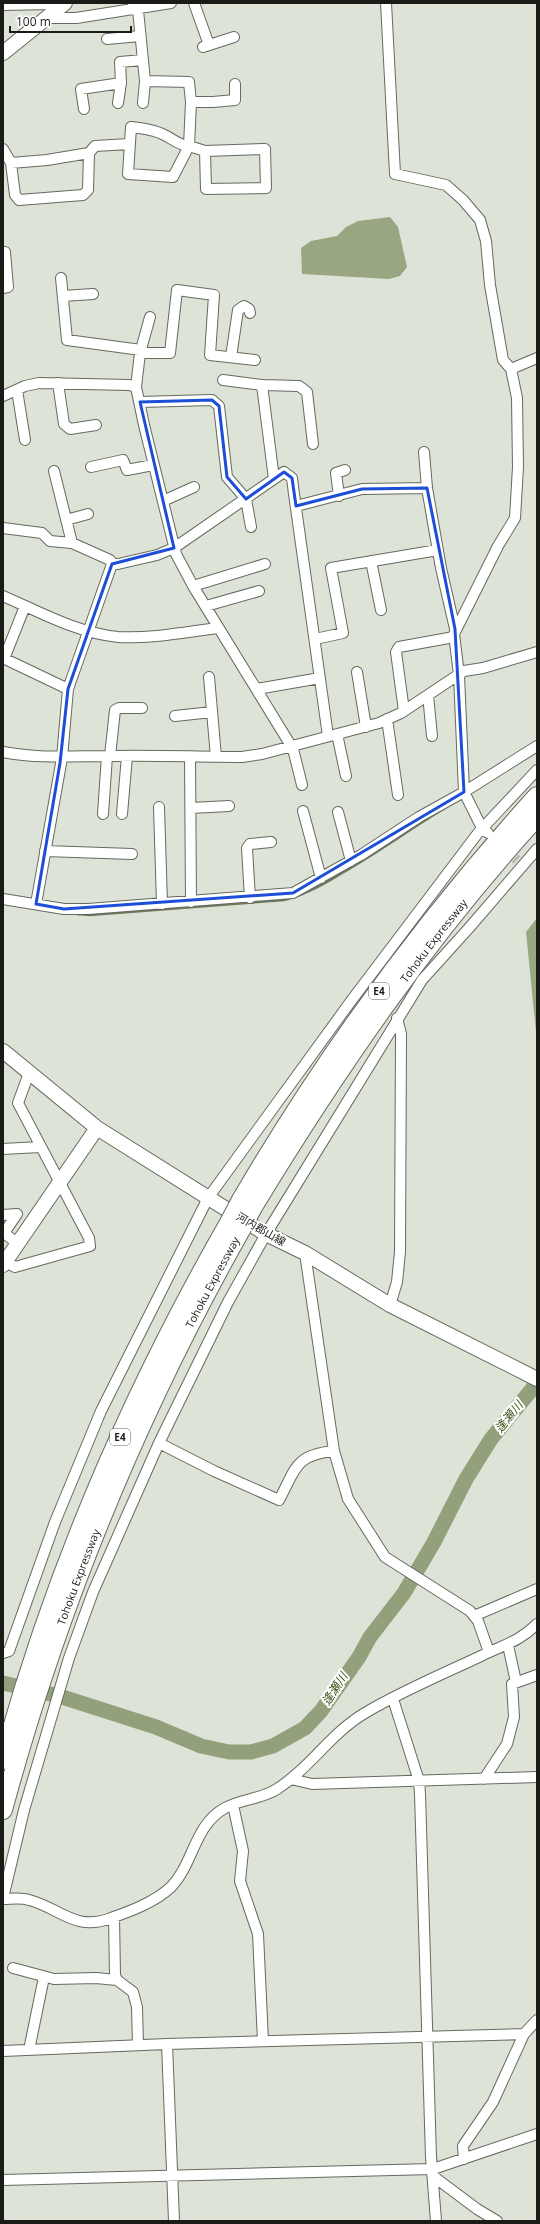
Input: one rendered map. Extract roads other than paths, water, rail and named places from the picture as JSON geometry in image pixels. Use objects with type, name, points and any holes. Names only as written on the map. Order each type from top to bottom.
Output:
[{"type":"highway","name":"Tohoku Expressway","points":[[3,1760],[18,1729],[39,1665],[82,1566],[127,1454],[236,1224],[280,1136],[356,1021],[460,886],[537,796]]},
{"type":"highway","name":"Tohoku Expressway","points":[[247,1204],[327,1087],[410,970],[471,894],[537,817]]},
{"type":"highway","name":"Tohoku Expressway","points":[[3,1810],[18,1729]]},
{"type":"main road","points":[[3,53],[64,4]]},
{"type":"main road","name":"河内郡山線","points":[[3,1051],[97,1128],[266,1234],[305,1253],[390,1306],[537,1379]]},
{"type":"main road","points":[[4,1264],[97,1128]]},
{"type":"street","points":[[48,18],[76,18],[135,6],[171,3]]},
{"type":"street","points":[[194,3],[206,46],[234,37]]},
{"type":"street","points":[[386,3],[395,174],[446,185],[463,200],[480,220],[486,240],[490,285],[503,360],[511,369],[517,398],[518,467],[515,518],[498,546],[455,633],[399,647],[396,652],[404,711]]},
{"type":"street","points":[[3,5],[64,4]]},
{"type":"street","points":[[135,6],[145,81],[143,103]]},
{"type":"street","points":[[107,39],[140,36]]},
{"type":"street","points":[[118,103],[122,83],[120,62],[143,60]]},
{"type":"street","points":[[145,81],[189,82],[189,146],[173,177],[128,174],[131,127],[144,128],[161,133],[184,146],[189,146],[205,151],[265,149],[266,188],[206,189],[205,151]]},
{"type":"street","points":[[84,109],[81,89],[122,83]]},
{"type":"street","points":[[190,102],[236,100],[235,84]]},
{"type":"street","points":[[3,149],[11,163],[16,195],[19,200],[84,195],[88,190],[89,153],[95,146],[129,144]]},
{"type":"street","points":[[11,163],[47,160],[89,153]]},
{"type":"street","points":[[3,252],[5,252],[8,287],[3,288]]},
{"type":"street","points":[[61,278],[67,340],[141,351],[170,353],[177,290],[214,295],[210,354],[255,360]]},
{"type":"street","points":[[63,296],[93,294]]},
{"type":"street","points":[[232,357],[238,310],[244,306],[249,308],[250,313]]},
{"type":"street","points":[[150,317],[141,351],[136,387],[153,465],[174,548],[193,586],[291,745],[302,784]]},
{"type":"street","points":[[511,369],[537,358]]},
{"type":"street","points":[[223,380],[262,385],[299,386],[307,392],[313,444]]},
{"type":"street","points":[[3,396],[39,383],[136,387]]},
{"type":"street","points":[[58,383],[64,424],[70,429],[96,425]]},
{"type":"street","points":[[262,385],[274,479]]},
{"type":"street","points":[[17,390],[25,440]]},
{"type":"street","points":[[140,402],[212,400],[219,406],[227,478],[246,499],[251,527]]},
{"type":"street","points":[[424,452],[427,488],[455,633],[459,675],[464,792],[485,830]]},
{"type":"street","points":[[91,466],[123,460],[127,470],[153,465]]},
{"type":"street","points":[[339,496],[336,473],[345,470]]},
{"type":"street","points":[[54,471],[72,543]]},
{"type":"street","points":[[112,564],[156,554],[174,548],[284,472],[292,478],[320,678],[332,735],[346,776]]},
{"type":"street","points":[[163,501],[194,487]]},
{"type":"street","points":[[296,506],[362,489],[427,488]]},
{"type":"street","points":[[66,520],[88,514]]},
{"type":"street","points":[[3,528],[42,533],[50,541],[72,543],[110,560],[112,564]]},
{"type":"street","points":[[315,639],[343,634],[331,568],[438,550]]},
{"type":"street","points":[[371,561],[381,610]]},
{"type":"street","points":[[36,904],[62,758],[68,689],[87,631],[112,564]]},
{"type":"street","points":[[193,586],[265,564]]},
{"type":"street","points":[[206,606],[259,591]]},
{"type":"street","points":[[3,596],[87,631],[118,637],[167,634],[218,628]]},
{"type":"street","points":[[25,606],[4,659],[68,689]]},
{"type":"street","points":[[3,752],[30,757],[62,758],[109,756],[216,757],[262,754],[291,745],[366,728],[404,711],[464,671],[483,668],[537,652]]},
{"type":"street","points":[[357,672],[366,728]]},
{"type":"street","points":[[209,677],[216,757]]},
{"type":"street","points":[[257,690],[320,678]]},
{"type":"street","points":[[428,695],[432,736]]},
{"type":"street","points":[[103,814],[115,710],[119,708],[142,708]]},
{"type":"street","points":[[176,716],[212,712]]},
{"type":"street","points":[[387,719],[398,795]]},
{"type":"street","points":[[3,899],[88,909],[250,898],[293,893],[351,861],[419,817],[464,792],[537,746]]},
{"type":"street","points":[[122,814],[127,756]]},
{"type":"street","points":[[190,757],[191,902]]},
{"type":"street","points":[[3,1654],[9,1650],[55,1522],[101,1411],[208,1198],[351,1001],[485,830],[537,770]]},
{"type":"street","points":[[190,808],[229,806]]},
{"type":"street","points":[[159,807],[162,904]]},
{"type":"street","points":[[303,811],[321,878]]},
{"type":"street","points":[[338,812],[351,861]]},
{"type":"street","points":[[250,898],[246,848],[250,844],[271,842]]},
{"type":"street","points":[[537,849],[520,863],[469,928],[422,980],[397,1018],[266,1234],[228,1302],[159,1443],[93,1592],[69,1658],[47,1737],[24,1810],[3,1899],[28,1899],[86,1924],[114,1917],[153,1900],[170,1887],[204,1826],[220,1811],[233,1805],[273,1792],[292,1779],[346,1726],[366,1712],[489,1652],[519,1640],[537,1624]]},
{"type":"street","points":[[45,852],[132,854]]},
{"type":"street","points":[[390,1306],[397,1282],[400,1252],[401,1034],[397,1018]]},
{"type":"street","points":[[4,1264],[15,1267],[90,1246],[90,1238],[18,1104],[29,1073]]},
{"type":"street","points":[[3,1149],[40,1147]]},
{"type":"street","points":[[3,1215],[17,1214],[4,1232],[17,1243]]},
{"type":"street","points":[[305,1253],[334,1451],[342,1482],[351,1505],[381,1553],[441,1594],[462,1605],[474,1616],[478,1621],[489,1652]]},
{"type":"street","points":[[159,1443],[214,1472],[279,1500],[300,1461],[317,1453],[334,1451]]},
{"type":"street","points":[[474,1616],[537,1589]]},
{"type":"street","points":[[508,1645],[516,1682]]},
{"type":"street","points":[[484,1779],[507,1744],[514,1718],[512,1684],[537,1676]]},
{"type":"street","points":[[393,1699],[419,1781],[436,2221]]},
{"type":"street","points":[[292,1779],[309,1784],[537,1777]]},
{"type":"street","points":[[233,1805],[243,1851],[239,1875],[241,1887],[259,1942],[264,2041]]},
{"type":"street","points":[[114,1917],[116,1980]]},
{"type":"street","points":[[13,1968],[44,1977],[116,1980],[133,1992],[137,2007],[138,2045]]},
{"type":"street","points":[[29,2050],[44,1977]]},
{"type":"street","points":[[464,2158],[463,2146],[493,2102],[524,2034],[537,2020]]},
{"type":"street","points":[[3,2051],[167,2044],[524,2034]]},
{"type":"street","points":[[167,2044],[174,2221]]},
{"type":"street","points":[[3,2180],[433,2172],[464,2158],[537,2134]]},
{"type":"street","points":[[433,2172],[477,2209],[497,2221]]},
{"type":"waterway","points":[[77,914],[90,915],[284,900],[292,898],[328,882],[445,808]]},
{"type":"waterway","name":"逢瀬川","points":[[3,1683],[59,1696],[156,1727],[201,1746],[229,1752],[251,1752],[273,1746],[305,1728],[321,1711],[359,1657],[370,1637],[404,1593],[434,1542],[466,1479],[491,1439],[537,1383]]},
{"type":"tunnel","points":[[504,848],[517,860]]}]
